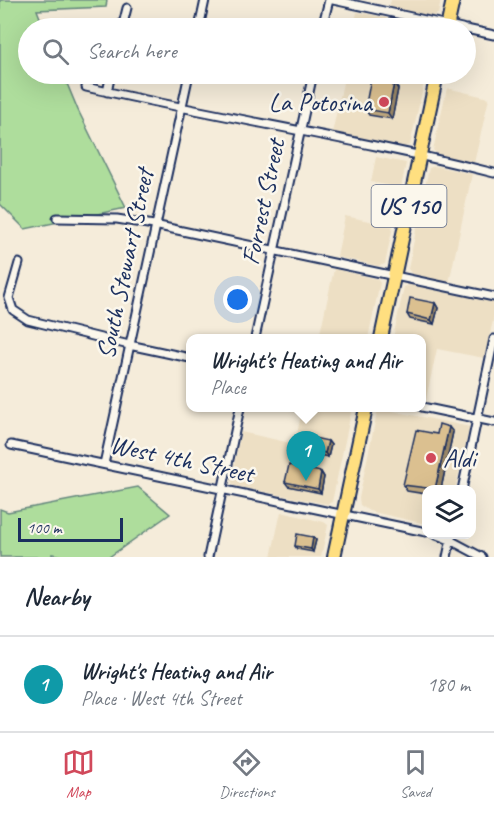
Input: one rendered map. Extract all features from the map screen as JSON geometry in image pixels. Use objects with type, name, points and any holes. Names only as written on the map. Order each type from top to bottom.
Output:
[{"type":"main road","points":[[449,18],[453,0]]},
{"type":"main road","name":"US 150","points":[[382,334],[435,84]]},
{"type":"main road","points":[[334,557],[365,412]]},
{"type":"street","points":[[201,18],[205,0]]},
{"type":"street","points":[[324,18],[329,0]]},
{"type":"street","points":[[333,0],[409,18]]},
{"type":"street","points":[[124,18],[127,8]]},
{"type":"street","points":[[476,31],[494,35]]},
{"type":"street","points":[[107,92],[109,84]]},
{"type":"street","name":"South Stewart Street","points":[[104,464],[154,225],[187,84]]},
{"type":"street","name":"Forrest Street","points":[[256,334],[311,84]]},
{"type":"street","points":[[86,87],[181,109],[300,130],[420,155],[494,173]]},
{"type":"street","points":[[57,218],[117,219],[154,225],[494,297]]},
{"type":"street","points":[[19,263],[9,298],[13,310],[28,320],[186,357]]},
{"type":"street","points":[[463,485],[494,339]]},
{"type":"street","points":[[426,408],[494,422]]},
{"type":"street","points":[[208,557],[239,412]]},
{"type":"street","name":"West 4th Street","points":[[11,445],[422,531]]},
{"type":"street","points":[[447,557],[451,539]]},
{"type":"street","points":[[454,539],[482,557]]},
{"type":"shaded area","points":[[391,0],[441,0],[438,14],[432,16],[389,7]]},
{"type":"shaded area","points":[[357,12],[387,18],[356,18]]},
{"type":"shaded area","points":[[343,84],[424,84],[410,145],[402,148],[332,133]]},
{"type":"shaded area","points":[[447,88],[489,98],[474,163],[438,155],[433,150]]},
{"type":"shaded area","points":[[376,157],[406,163],[401,188],[371,182]]},
{"type":"shaded area","points":[[435,166],[472,174],[449,283],[412,274],[408,269],[429,168]]},
{"type":"shaded area","points":[[345,216],[393,226],[385,264],[379,266],[337,257]]},
{"type":"shaded area","points":[[334,269],[377,279],[380,283],[369,334],[320,334]]},
{"type":"shaded area","points":[[410,285],[493,302],[494,306],[494,317],[484,358],[437,349],[426,399],[426,334],[394,334],[404,287]]},
{"type":"shaded area","points":[[302,412],[351,412],[332,502],[327,504],[234,486],[231,481],[241,432],[295,444]]},
{"type":"shaded area","points":[[377,412],[397,412],[470,427],[456,485],[422,485],[422,523],[369,511],[360,505],[359,498]]},
{"type":"shaded area","points":[[281,512],[324,522],[328,525],[321,557],[271,557]]},
{"type":"green space","points":[[0,0],[107,0],[106,7],[37,10],[40,18],[18,18],[18,84],[67,84],[126,208],[25,229],[0,204]]},
{"type":"green space","points":[[138,487],[170,514],[109,557],[66,557],[52,554],[52,557],[0,557],[0,509],[8,512]]},
{"type":"building","name":"La Potosina","points":[[370,84],[394,84],[388,113],[365,109]]},
{"type":"building","points":[[410,298],[435,303],[431,320],[407,314]]},
{"type":"building","name":"Aldi","points":[[439,424],[449,427],[436,485],[422,485],[422,487],[403,485],[416,430],[437,434]]},
{"type":"building","points":[[305,436],[328,441],[325,453],[302,447]]},
{"type":"building","points":[[289,465],[321,472],[318,489],[285,482]]},
{"type":"building","points":[[297,534],[313,537],[311,549],[295,546]]},
{"type":"place","name":"La Potosina","points":[[384,102]]},
{"type":"place","name":"Aldi","points":[[431,458]]},
{"type":"place","name":"Wright's Heating and Air","points":[[306,481]]}]
